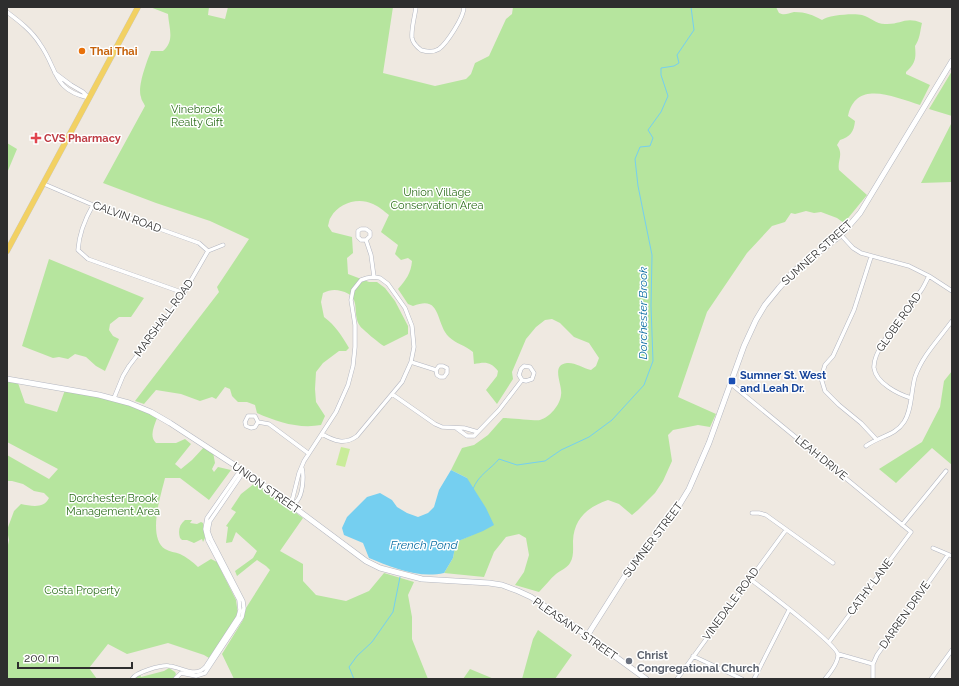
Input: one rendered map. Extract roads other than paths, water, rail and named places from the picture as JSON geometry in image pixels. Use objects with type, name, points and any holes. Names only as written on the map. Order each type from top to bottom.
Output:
[{"type":"main road","points":[[7,251],[138,7]]},
{"type":"main road","name":"SUMNER STREET","points":[[587,636],[632,565],[682,503],[698,472],[744,346],[765,305],[794,271],[841,234],[860,214],[952,61]]},
{"type":"main road","name":"UNION STREET","points":[[7,379],[114,398],[140,407],[161,418],[242,470],[359,556],[376,566],[422,579],[489,583],[502,585],[523,593]]},
{"type":"main road","name":"PLEASANT STREET","points":[[523,593],[547,607],[646,679]]},
{"type":"street","points":[[416,7],[412,38],[419,48],[430,52],[438,49],[444,43],[461,17],[464,7]]},
{"type":"street","points":[[7,12],[39,41],[58,81],[80,96],[89,98]]},
{"type":"street","name":"CALVIN ROAD","points":[[44,184],[93,205],[199,244],[208,251]]},
{"type":"street","points":[[93,205],[84,224],[79,244],[78,250],[82,255],[88,259],[184,293]]},
{"type":"street","points":[[841,234],[853,248],[871,257],[909,266],[930,276],[952,291]]},
{"type":"street","points":[[366,240],[371,255],[374,277]]},
{"type":"street","points":[[208,251],[222,245]]},
{"type":"street","name":"MARSHALL ROAD","points":[[114,398],[129,366],[184,293],[208,251]]},
{"type":"street","points":[[871,257],[854,310],[833,356],[825,365],[821,378],[824,391],[861,423],[876,439]]},
{"type":"street","name":"GLOBE ROAD","points":[[910,398],[888,388],[874,369],[874,362],[876,354],[930,276]]},
{"type":"street","points":[[291,505],[297,501],[301,491],[303,474],[302,468],[308,453],[322,434],[342,400],[348,385],[353,366],[356,334],[351,300],[353,290],[361,280],[374,277],[380,278],[388,284],[409,317],[414,336],[411,362],[406,376],[364,429],[352,439],[338,442],[322,434]]},
{"type":"street","points":[[866,446],[876,439],[882,439],[895,432],[904,422],[907,416],[915,378],[922,362],[952,321]]},
{"type":"street","points":[[411,362],[436,370]]},
{"type":"street","points":[[524,366],[530,367],[534,372],[533,377],[528,381],[522,380],[519,376],[520,370],[524,366]]},
{"type":"street","points":[[456,428],[463,435],[470,437],[474,436],[499,410],[522,380]]},
{"type":"street","name":"LEAH DRIVE","points":[[730,384],[911,532]]},
{"type":"street","points":[[392,394],[442,427],[466,428],[474,432],[478,432]]},
{"type":"street","points":[[258,422],[269,424],[308,453]]},
{"type":"street","points":[[178,674],[182,673],[196,676],[205,673],[241,619],[244,610],[243,601],[209,540],[205,529],[208,522],[240,477],[242,470]]},
{"type":"street","points":[[902,525],[946,470]]},
{"type":"street","points":[[752,513],[766,515],[833,563]]},
{"type":"street","name":"VINEDALE ROAD","points":[[676,679],[786,530]]},
{"type":"street","name":"CATHY LANE","points":[[829,642],[911,532]]},
{"type":"street","points":[[933,548],[950,555]]},
{"type":"street","name":"DARREN DRIVE","points":[[873,679],[873,664],[877,655],[950,555]]},
{"type":"street","points":[[132,679],[134,675],[139,673],[166,666],[195,673],[202,670],[238,617],[240,610],[239,600],[226,572]]},
{"type":"street","points":[[750,579],[835,648],[838,654],[837,660],[826,679]]},
{"type":"street","points":[[754,679],[789,610]]},
{"type":"street","points":[[931,679],[952,650]]},
{"type":"street","points":[[838,654],[873,664]]},
{"type":"street","points":[[694,656],[742,679]]},
{"type":"street","points":[[175,679],[178,674],[176,668]]},
{"type":"water","name":"French Pond","points":[[451,470],[467,478],[486,508],[494,525],[456,542],[453,558],[444,573],[415,573],[386,565],[369,558],[363,543],[344,535],[342,528],[347,517],[367,497],[380,493],[392,500],[397,507],[407,513],[418,517],[428,513],[434,507],[439,490]]},
{"type":"waterway","name":"Dorchester Brook","points":[[473,489],[481,476],[499,459],[517,465],[545,461],[561,450],[589,437],[612,420],[644,385],[653,361],[651,306],[652,255],[638,186],[635,159],[640,147],[650,146],[653,138],[648,130],[661,112],[668,96],[661,75],[661,68],[674,66],[679,63],[677,55],[694,30],[691,7]]},
{"type":"waterway","name":"Dorchester Brook","points":[[354,679],[349,667],[357,656],[372,642],[393,612],[400,577]]},
{"type":"place","name":"Thai Thai","points":[[82,51]]},
{"type":"place","name":"CVS Pharmacy","points":[[36,138]]},
{"type":"place","name":"Sumner St. West and Leah Dr.","points":[[732,381]]},
{"type":"place","name":"Christ Congregational Church","points":[[629,661]]},
{"type":"park label","name":"Vinebrook Realty Gift","points":[[197,115]]},
{"type":"park label","name":"Union Village Conservation Area","points":[[437,198]]},
{"type":"park label","name":"Dorchester Brook Management Area","points":[[113,504]]},
{"type":"park label","name":"Costa Property","points":[[82,590]]}]
